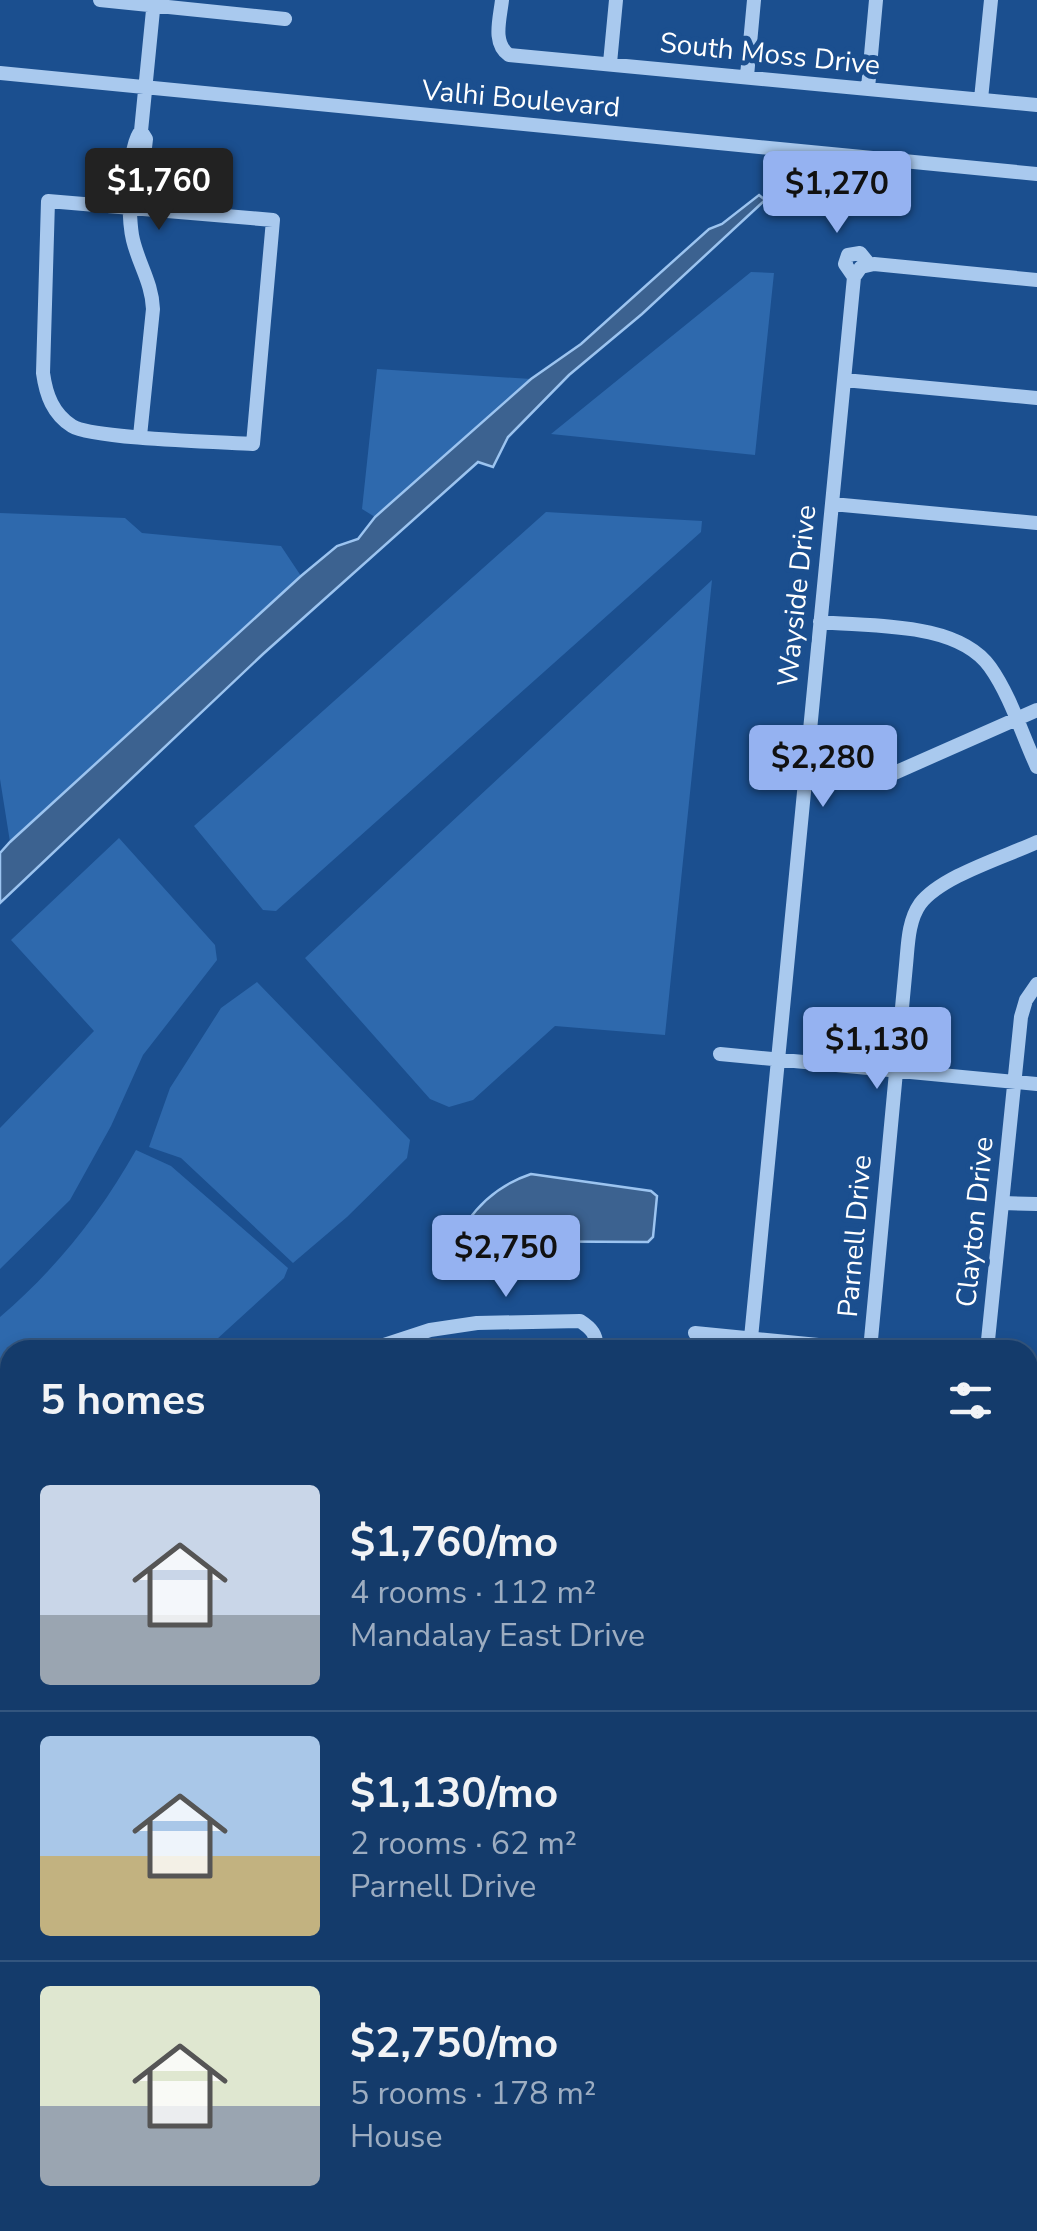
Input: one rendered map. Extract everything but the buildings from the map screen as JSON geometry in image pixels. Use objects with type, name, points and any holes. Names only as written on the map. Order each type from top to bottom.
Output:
[{"type":"street","points":[[100,0],[154,2],[285,19]]},
{"type":"street","name":"South Moss Drive","points":[[502,0],[498,38],[500,49],[509,55],[1037,105]]},
{"type":"street","points":[[610,63],[616,0]]},
{"type":"street","points":[[747,76],[754,0]]},
{"type":"street","points":[[868,88],[876,0]]},
{"type":"street","points":[[981,100],[990,0]]},
{"type":"street","points":[[140,436],[153,309],[152,288],[132,239],[132,208],[139,200],[146,139],[141,131],[154,2]]},
{"type":"street","name":"Valhi Boulevard","points":[[0,73],[1037,174]]},
{"type":"street","points":[[48,201],[132,208],[274,220],[253,444],[84,432],[56,412],[46,394],[43,373],[48,201]]},
{"type":"street","name":"Wayside Drive","points":[[751,1338],[854,278],[844,264],[848,255],[860,253],[869,264],[1037,280]]},
{"type":"street","points":[[844,380],[1037,398]]},
{"type":"street","points":[[832,504],[1037,523]]},
{"type":"street","points":[[820,622],[938,633],[962,641],[990,666],[1037,766]]},
{"type":"street","points":[[806,769],[892,774],[1037,710]]},
{"type":"street","name":"Parnell Drive","points":[[871,1340],[911,925],[920,904],[946,884],[1037,842]]},
{"type":"street","name":"Clayton Drive","points":[[989,1340],[1021,1018],[1026,1000],[1037,984]]},
{"type":"street","points":[[720,1054],[1037,1084]]},
{"type":"street","points":[[1002,1203],[1037,1204]]},
{"type":"street","points":[[400,1340],[430,1330],[477,1323],[580,1321],[591,1328],[597,1340]]},
{"type":"street","points":[[695,1333],[771,1340]]},
{"type":"shaded area","points":[[759,195],[765,200],[642,314],[569,375],[508,437],[493,467],[478,462],[263,654],[0,903],[0,853],[10,842],[301,576],[337,546],[358,539],[375,517],[531,379],[581,344],[709,229],[722,224]]},
{"type":"shaded area","points":[[751,272],[774,273],[755,455],[551,434]]},
{"type":"shaded area","points":[[377,369],[531,379],[375,517],[362,509]]},
{"type":"shaded area","points":[[546,512],[702,521],[701,532],[276,911],[263,910],[194,826]]},
{"type":"shaded area","points":[[0,513],[125,518],[142,533],[281,546],[301,576],[10,842],[0,779]]},
{"type":"shaded area","points":[[712,580],[665,1035],[555,1026],[473,1100],[449,1107],[430,1099],[305,958]]},
{"type":"shaded area","points":[[119,838],[215,945],[217,960],[143,1055],[111,1126],[70,1200],[0,1269],[0,1128],[94,1031],[11,940]]},
{"type":"shaded area","points":[[257,982],[410,1140],[407,1158],[293,1263],[181,1158],[149,1147],[170,1088],[221,1008]]},
{"type":"shaded area","points":[[136,1150],[171,1166],[288,1268],[284,1278],[216,1340],[0,1340],[0,1317],[76,1240]]},
{"type":"shaded area","points":[[531,1174],[651,1191],[657,1196],[653,1237],[648,1242],[477,1241],[467,1222],[473,1214],[503,1187]]}]
